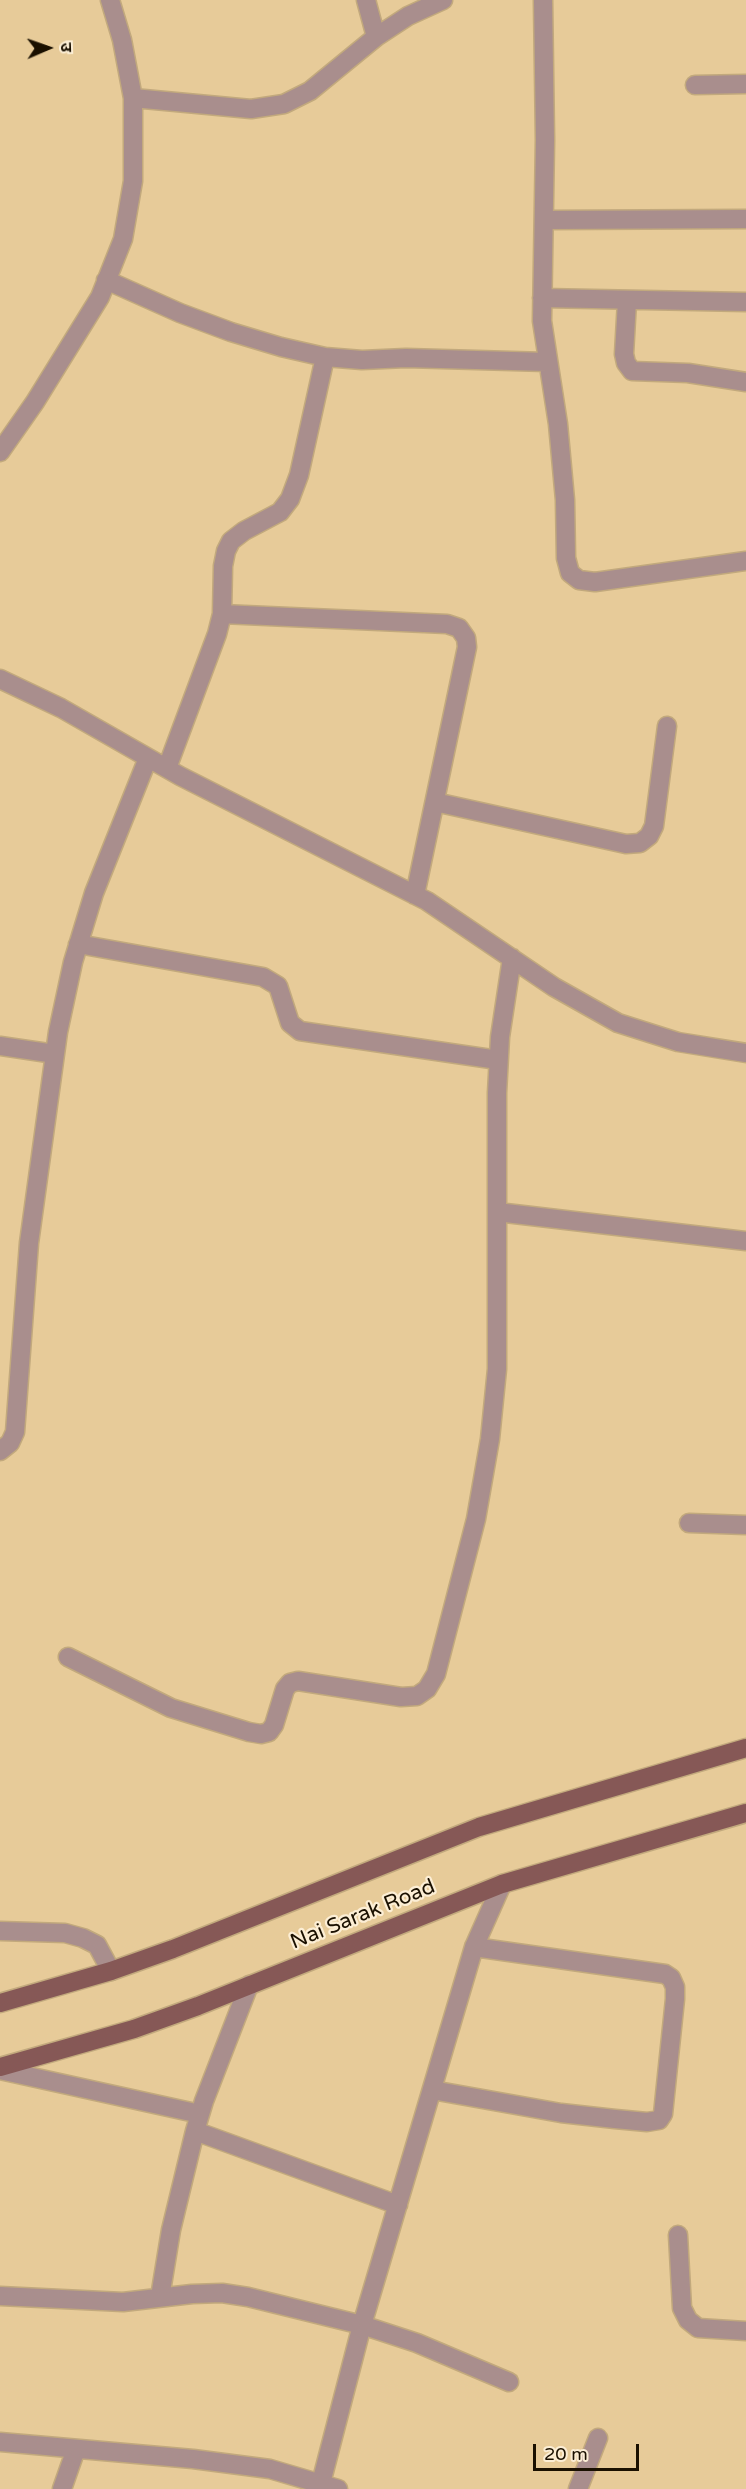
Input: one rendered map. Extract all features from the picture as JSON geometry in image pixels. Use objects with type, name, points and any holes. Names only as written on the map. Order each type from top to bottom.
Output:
[{"type":"main road","name":"Nai Sarak Road","points":[[0,2002],[111,1971],[173,1949],[479,1827],[746,1748]]},
{"type":"main road","name":"Nai Sarak Road","points":[[0,2069],[134,2029],[198,2006],[502,1884],[746,1813]]},
{"type":"street","points":[[0,452],[35,402],[100,297],[123,239],[133,181],[133,99],[122,40],[110,0]]},
{"type":"street","points":[[366,0],[376,37]]},
{"type":"street","points":[[133,99],[251,109],[284,104],[310,91],[376,37],[408,16],[443,0]]},
{"type":"street","points":[[543,0],[542,321],[564,472],[566,558],[570,573],[579,580],[595,582],[746,561]]},
{"type":"street","points":[[695,85],[746,84]]},
{"type":"street","points":[[544,220],[746,219]]},
{"type":"street","points":[[106,280],[180,313],[231,332],[325,357],[362,360],[406,358],[547,362]]},
{"type":"street","points":[[542,298],[746,303]]},
{"type":"street","points":[[627,301],[624,354],[626,363],[632,371],[688,374],[746,382]]},
{"type":"street","points":[[167,768],[210,657],[222,614],[223,566],[231,541],[280,512],[290,498],[299,475],[325,357]]},
{"type":"street","points":[[222,614],[447,624],[459,628],[466,638],[467,647],[415,895]]},
{"type":"street","points":[[0,679],[61,708],[148,758],[415,895],[554,987],[618,1023],[678,1042],[746,1053]]},
{"type":"street","points":[[435,802],[626,844],[640,843],[649,836],[654,826],[667,726]]},
{"type":"street","points":[[0,1450],[10,1443],[15,1432],[29,1243],[55,1054],[78,944],[94,893],[148,758]]},
{"type":"street","points":[[78,944],[263,976],[278,986],[283,995],[286,1015],[294,1028],[300,1031],[498,1060]]},
{"type":"street","points":[[68,1657],[171,1708],[261,1734],[269,1732],[274,1725],[285,1689],[290,1683],[298,1681],[401,1697],[417,1696],[427,1689],[436,1674],[476,1519],[490,1439],[497,1369],[498,1060],[513,958]]},
{"type":"street","points":[[0,1047],[55,1054]]},
{"type":"street","points":[[497,1212],[746,1241]]},
{"type":"street","points":[[688,1523],[746,1525]]},
{"type":"street","points":[[0,2442],[193,2459],[270,2469],[329,2486],[362,2325],[474,1947],[502,1884]]},
{"type":"street","points":[[0,1931],[64,1933],[83,1938],[97,1945],[111,1971]]},
{"type":"street","points":[[432,2090],[561,2113],[615,2119],[647,2122],[659,2120],[663,2114],[675,1999],[675,1987],[671,1978],[665,1974],[474,1947]]},
{"type":"street","points":[[160,2297],[171,2230],[197,2123],[249,1985]]},
{"type":"street","points":[[0,2069],[197,2123],[398,2205]]},
{"type":"street","points":[[678,2235],[682,2308],[688,2320],[698,2328],[746,2331]]},
{"type":"street","points":[[0,2296],[123,2302],[222,2293],[362,2325],[417,2343],[509,2382]]},
{"type":"street","points":[[578,2489],[598,2438]]},
{"type":"street","points":[[62,2489],[76,2449]]}]
